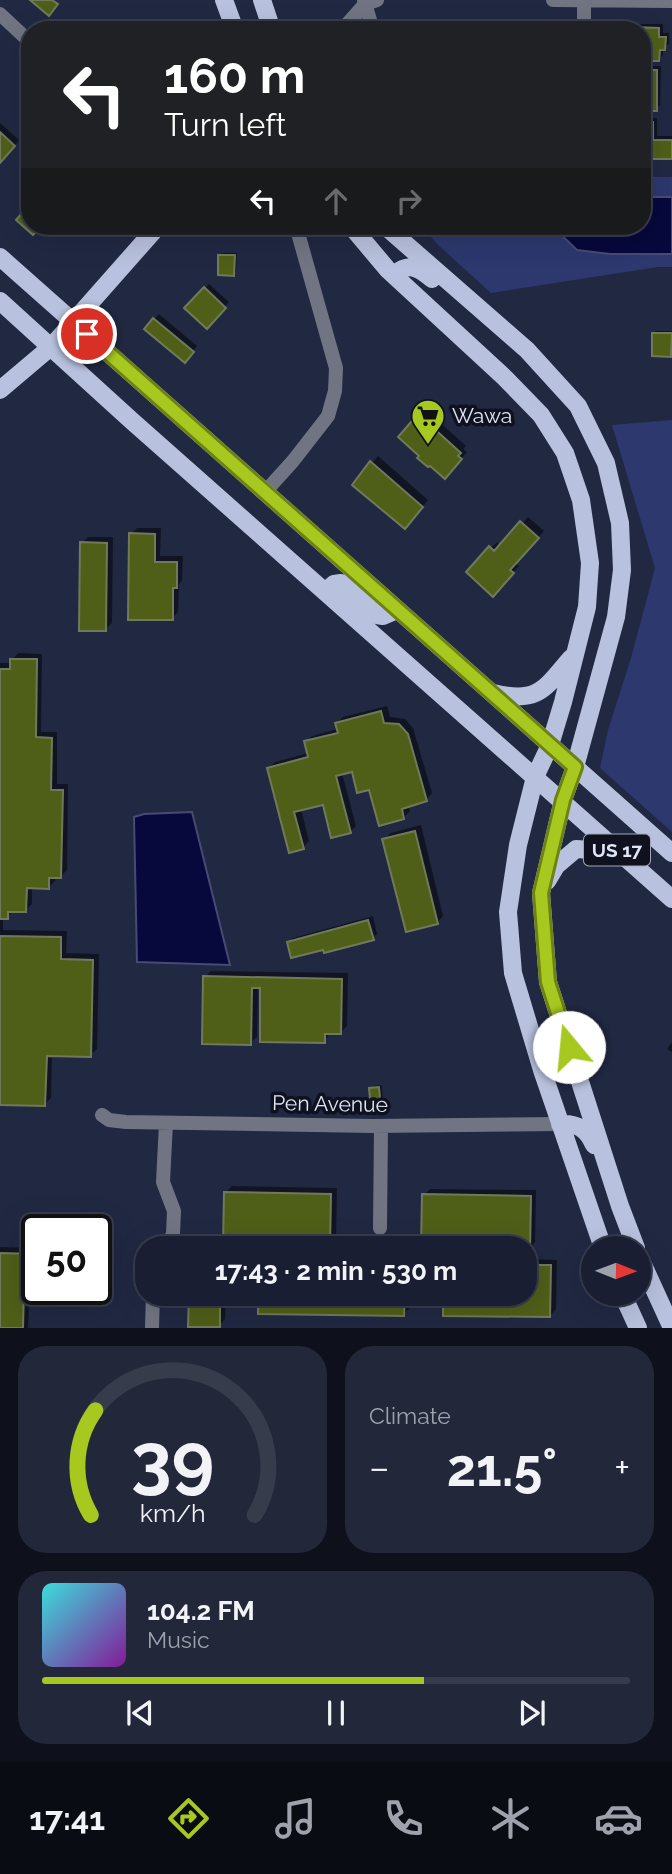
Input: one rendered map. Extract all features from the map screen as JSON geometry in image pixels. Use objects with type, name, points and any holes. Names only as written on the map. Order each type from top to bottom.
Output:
[{"type":"main road","points":[[224,0],[232,21]]},
{"type":"main road","points":[[262,0],[269,21]]},
{"type":"main road","points":[[0,390],[52,346],[72,320],[150,235]]},
{"type":"main road","points":[[359,235],[394,275],[541,415],[565,453],[581,500],[590,563],[587,607],[550,745],[535,777],[518,845],[508,912],[513,973],[560,1124],[599,1236]]},
{"type":"main road","points":[[395,235],[527,351],[578,406],[606,463],[620,523],[622,570],[617,618],[575,767],[563,800],[541,893],[548,982],[631,1236]]},
{"type":"main road","name":"US 17","points":[[0,257],[672,853]]},
{"type":"main road","points":[[394,275],[405,267],[421,270],[465,305],[490,318]]},
{"type":"main road","name":"US 17","points":[[0,301],[672,899]]},
{"type":"main road","points":[[325,592],[334,584],[341,583],[377,615],[383,616],[397,610]]},
{"type":"main road","points":[[490,692],[520,697],[545,690],[575,653]]},
{"type":"main road","points":[[541,893],[556,866],[576,849],[607,851],[625,857]]},
{"type":"main road","points":[[560,1124],[580,1126],[589,1134],[608,1185],[620,1206]]},
{"type":"main road","points":[[651,1285],[668,1327]]},
{"type":"main road","points":[[628,1306],[638,1328]]},
{"type":"street","points":[[553,0],[672,1]]},
{"type":"street","points":[[584,0],[584,21]]},
{"type":"street","points":[[350,21],[369,1]]},
{"type":"street","points":[[369,1],[372,21]]},
{"type":"street","points":[[0,15],[21,34]]},
{"type":"street","points":[[265,492],[328,416],[335,391],[336,368],[299,235]]},
{"type":"street","name":"Pen Avenue","points":[[102,1115],[109,1120],[166,1123],[381,1126],[560,1124]]},
{"type":"street","points":[[166,1123],[163,1182],[174,1210],[172,1236]]},
{"type":"street","points":[[380,1228],[381,1126]]},
{"type":"street","points":[[152,1328],[153,1306]]},
{"type":"shaded area","points":[[651,177],[672,177],[672,197],[651,197]]},
{"type":"shaded area","points":[[651,197],[672,197],[672,254],[610,254],[577,250],[561,235],[651,235]]},
{"type":"shaded area","points":[[429,235],[561,235],[577,250],[610,254],[672,254],[672,267],[491,293]]},
{"type":"shaded area","points":[[672,420],[672,832],[600,768],[608,730],[655,568],[612,425]]},
{"type":"shaded area","points":[[192,812],[230,965],[137,962],[134,817],[144,814]]},
{"type":"building","points":[[30,0],[52,0],[58,4],[49,16]]},
{"type":"building","points":[[651,28],[659,28],[659,37],[666,37],[665,50],[660,50],[659,61],[651,61]]},
{"type":"building","points":[[651,70],[657,70],[657,111],[651,111]]},
{"type":"building","points":[[651,122],[653,140],[672,140],[672,159],[651,159]]},
{"type":"building","points":[[0,132],[15,146],[0,163]]},
{"type":"building","points":[[218,255],[235,255],[234,276],[218,275]]},
{"type":"building","points":[[204,287],[226,308],[207,329],[184,308]]},
{"type":"building","points":[[153,318],[194,352],[185,363],[144,329]]},
{"type":"building","points":[[652,333],[672,333],[671,357],[652,356]]},
{"type":"building","points":[[418,414],[461,453],[458,456],[462,459],[445,479],[417,458],[419,456],[398,437]]},
{"type":"building","points":[[370,461],[423,507],[405,529],[352,485]]},
{"type":"building","points":[[520,521],[539,538],[510,570],[514,573],[493,597],[466,572],[489,546],[494,551]]},
{"type":"building","points":[[129,533],[155,534],[155,562],[177,562],[177,588],[173,588],[173,620],[128,620]]},
{"type":"building","points":[[80,542],[107,543],[106,631],[79,631]]},
{"type":"building","points":[[10,659],[37,659],[36,737],[52,738],[51,790],[63,790],[61,878],[49,878],[49,889],[27,888],[26,912],[8,912],[8,919],[0,919],[0,669],[10,669]]},
{"type":"building","points":[[381,711],[384,723],[399,724],[408,734],[427,801],[402,809],[404,819],[379,826],[369,790],[357,793],[352,772],[336,776],[351,833],[331,838],[323,805],[294,812],[304,849],[289,853],[267,768],[308,757],[304,741],[338,733],[335,723]]},
{"type":"building","points":[[415,831],[438,924],[406,932],[382,839]]},
{"type":"building","points":[[368,920],[374,940],[324,953],[323,950],[291,958],[287,942]]},
{"type":"building","points":[[0,936],[61,937],[61,959],[93,960],[91,1057],[47,1056],[45,1106],[0,1105]]},
{"type":"building","points":[[203,976],[342,979],[341,1034],[325,1034],[325,1043],[260,1042],[260,988],[252,988],[251,1045],[202,1044]]},
{"type":"building","points":[[379,1087],[381,1109],[371,1110],[369,1088]]},
{"type":"building","points":[[224,1192],[331,1194],[330,1236],[223,1236]]},
{"type":"building","points":[[422,1194],[531,1196],[530,1236],[421,1236]]},
{"type":"building","points":[[0,1253],[21,1254],[23,1328],[0,1328]]},
{"type":"building","points":[[537,1265],[551,1265],[550,1317],[443,1316],[443,1306],[537,1306]]},
{"type":"building","points":[[189,1306],[220,1306],[220,1327],[188,1327]]},
{"type":"building","points":[[258,1306],[404,1306],[404,1316],[258,1314]]},
{"type":"place","name":"Wawa","points":[[428,446]]},
{"type":"route","points":[[87,334],[575,767],[563,800],[541,893],[548,982],[569,1047]]}]
